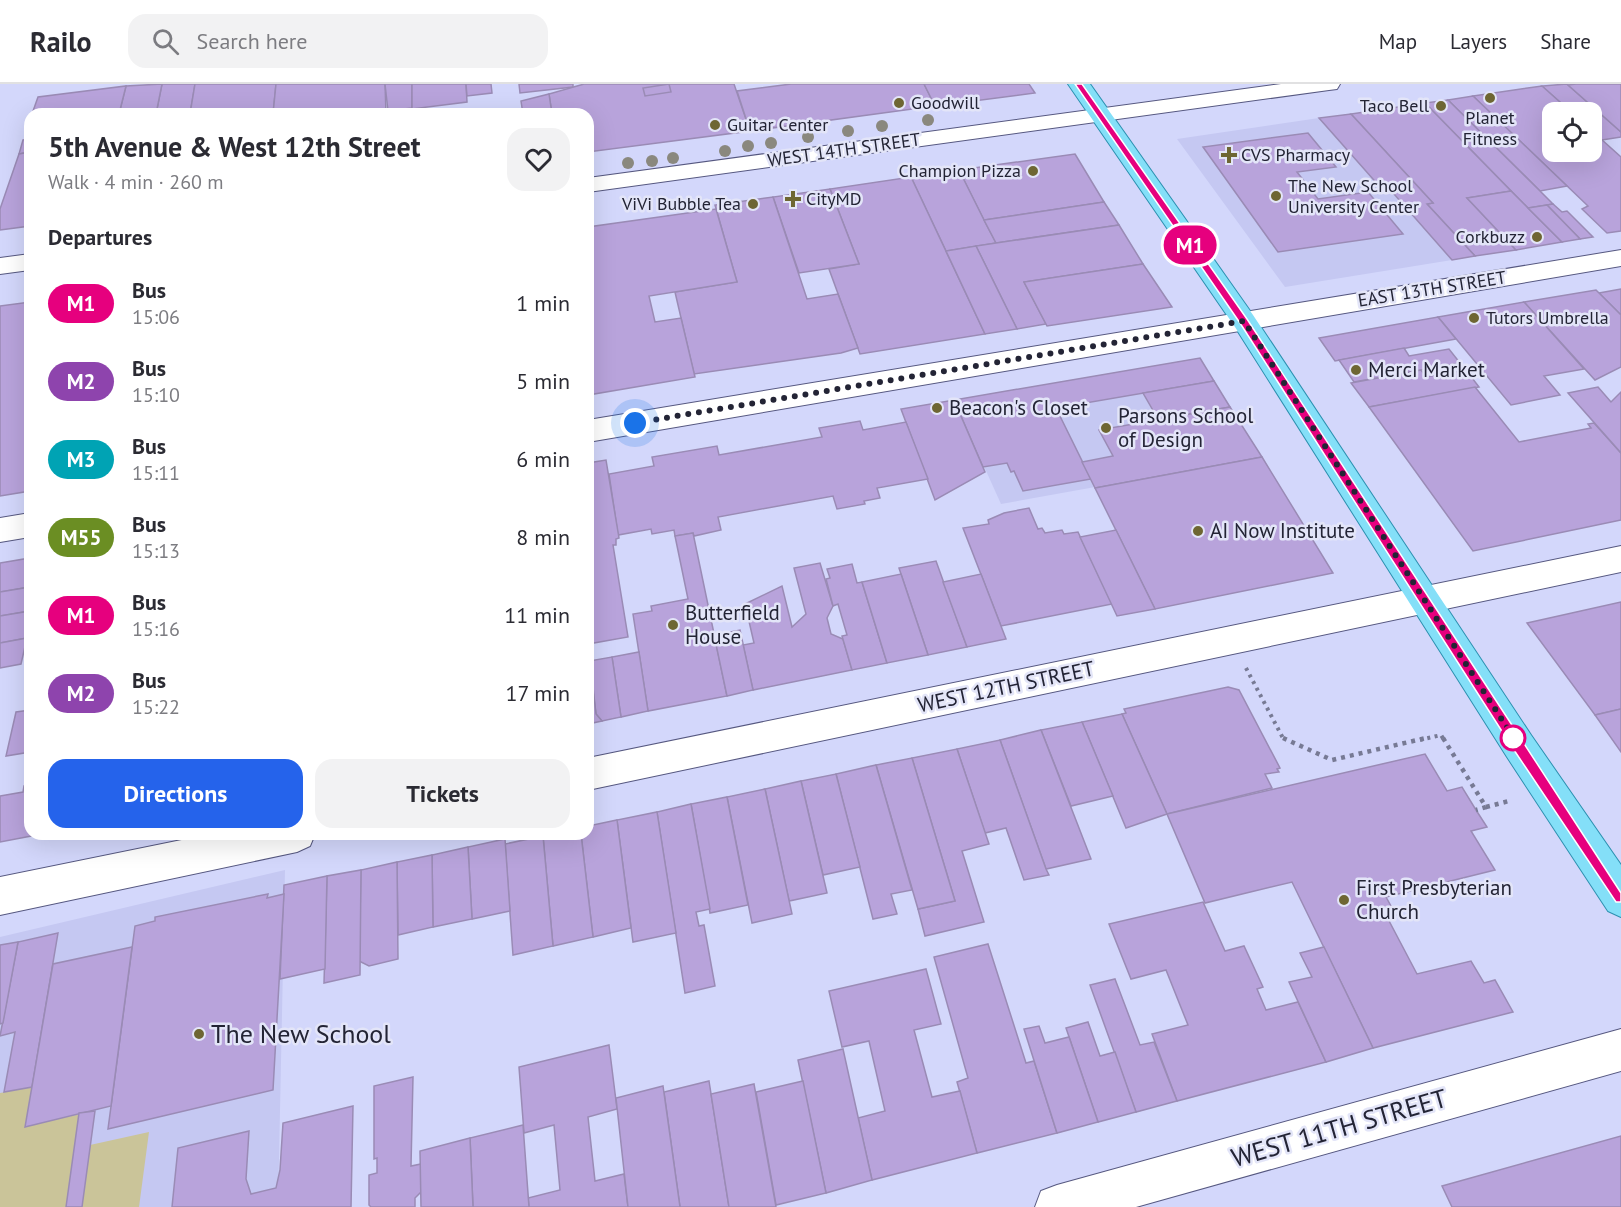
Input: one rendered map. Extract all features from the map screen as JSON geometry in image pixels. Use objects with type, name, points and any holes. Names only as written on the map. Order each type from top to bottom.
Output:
[{"type":"main road","points":[[1079,84],[1244,321],[1423,600],[1621,898]]},
{"type":"street","name":"WEST 14TH STREET","points":[[594,184],[1329,84]]},
{"type":"street","name":"EAST 13TH STREET","points":[[594,430],[1621,258]]},
{"type":"street","points":[[0,266],[24,263]]},
{"type":"street","points":[[0,530],[24,526]]},
{"type":"street","name":"WEST 12TH STREET","points":[[594,773],[1621,559]]},
{"type":"street","points":[[0,896],[268,840]]},
{"type":"street","name":"WEST 11TH STREET","points":[[1057,1207],[1621,1050]]},
{"type":"path","points":[[1231,640],[1284,740],[1332,760],[1441,735],[1486,807]]},
{"type":"path","points":[[1476,810],[1509,801]]},
{"type":"shaded area","points":[[1319,118],[1380,187],[1387,186],[1452,260],[1285,287],[1177,139]]},
{"type":"shaded area","name":"Parsons School of Design","points":[[1200,358],[1262,457],[1001,504],[954,400]]},
{"type":"shaded area","name":"The New School","points":[[285,870],[278,1207],[0,1207],[0,937]]},
{"type":"shaded area","points":[[32,1087],[25,1126],[95,1111],[90,1145],[149,1132],[139,1207],[0,1207],[0,1093]]},
{"type":"building","points":[[162,84],[195,84],[191,108],[157,108]]},
{"type":"building","points":[[162,84],[157,108],[120,108],[126,86]]},
{"type":"building","points":[[195,84],[276,84],[274,108],[191,108]]},
{"type":"building","points":[[276,84],[385,84],[386,108],[274,108]]},
{"type":"building","points":[[385,84],[412,84],[412,108],[388,108]]},
{"type":"building","points":[[412,84],[466,84],[467,102],[412,108]]},
{"type":"building","points":[[466,84],[491,84],[492,93],[467,96]]},
{"type":"building","points":[[519,84],[573,84],[573,87],[520,93]]},
{"type":"building","points":[[584,84],[734,84],[750,131],[594,151],[594,108],[551,108],[549,94]]},
{"type":"building","points":[[669,84],[671,92],[645,96],[643,88]]},
{"type":"building","points":[[791,84],[924,84],[935,106],[750,131],[737,91]]},
{"type":"building","points":[[924,84],[1029,84],[1035,93],[935,106]]},
{"type":"building","points":[[1567,84],[1587,102],[1560,102],[1542,86]]},
{"type":"building","points":[[1621,84],[1621,132],[1602,115],[1602,102],[1587,102],[1568,85]]},
{"type":"building","points":[[126,86],[120,108],[34,108],[38,97]]},
{"type":"building","points":[[1542,86],[1560,102],[1542,102],[1542,162],[1473,96]]},
{"type":"building","points":[[549,94],[551,108],[522,108],[521,101]]},
{"type":"building","points":[[1473,96],[1567,186],[1540,191],[1448,100]]},
{"type":"building","points":[[1448,100],[1553,204],[1528,208],[1425,103]]},
{"type":"building","points":[[1425,103],[1511,191],[1467,198],[1516,250],[1475,256],[1427,204],[1433,203],[1351,114]]},
{"type":"building","points":[[1351,114],[1433,203],[1427,204],[1475,256],[1452,260],[1387,186],[1380,187],[1319,118]]},
{"type":"building","points":[[1602,115],[1621,132],[1621,137],[1602,140]]},
{"type":"building","name":"The New School University Center","points":[[1308,133],[1336,167],[1297,172],[1318,199],[1368,192],[1403,234],[1278,252],[1203,147]]},
{"type":"building","points":[[23,140],[24,153],[19,154]]},
{"type":"building","points":[[1602,140],[1621,157],[1621,231],[1607,233],[1582,209],[1588,206],[1542,162],[1602,162]]},
{"type":"building","points":[[24,153],[24,227],[0,230],[0,209],[19,154]]},
{"type":"building","points":[[1075,154],[1104,202],[984,220],[959,170]]},
{"type":"building","points":[[959,170],[996,243],[946,251],[911,177]]},
{"type":"building","points":[[911,177],[985,334],[860,354],[829,269],[859,264],[830,189]]},
{"type":"building","points":[[830,189],[859,264],[799,273],[773,197]]},
{"type":"building","points":[[1511,191],[1562,242],[1516,250],[1467,198]]},
{"type":"building","points":[[773,197],[807,299],[838,294],[858,348],[841,353],[694,374],[675,292],[737,282],[715,205]]},
{"type":"building","points":[[1104,202],[1119,225],[996,243],[984,220]]},
{"type":"building","points":[[1553,204],[1562,212],[1567,211],[1593,237],[1580,239],[1547,205]]},
{"type":"building","points":[[1547,205],[1580,239],[1562,242],[1528,208]]},
{"type":"building","points":[[716,209],[737,282],[649,296],[655,322],[681,318],[695,377],[594,394],[594,226]]},
{"type":"building","points":[[1119,225],[1143,264],[1024,282],[1046,324],[1017,329],[976,246]]},
{"type":"building","points":[[976,246],[1017,329],[985,334],[946,251]]},
{"type":"building","points":[[1143,264],[1172,307],[1047,326],[1024,282]]},
{"type":"building","points":[[1621,289],[1621,315],[1599,293]]},
{"type":"building","points":[[1596,290],[1621,315],[1621,367],[1595,380],[1524,302]]},
{"type":"building","points":[[1524,302],[1584,369],[1544,376],[1560,395],[1511,405],[1438,317]]},
{"type":"building","points":[[24,303],[24,492],[0,496],[0,306]]},
{"type":"building","points":[[1438,317],[1456,339],[1335,361],[1319,338]]},
{"type":"building","points":[[1404,348],[1409,356],[1449,349],[1460,363],[1354,382],[1339,360]]},
{"type":"building","points":[[1200,358],[1214,381],[1056,408],[1091,479],[1023,491],[1014,471],[1011,472],[1007,463],[983,467],[954,400]]},
{"type":"building","points":[[1421,370],[1426,377],[1466,370],[1479,387],[1369,407],[1351,383]]},
{"type":"building","points":[[1214,381],[1230,407],[1158,419],[1143,393]]},
{"type":"building","points":[[1475,387],[1519,442],[1591,428],[1588,424],[1594,423],[1621,453],[1621,520],[1473,551],[1369,407]]},
{"type":"building","points":[[1598,387],[1611,402],[1621,392],[1621,453],[1568,393]]},
{"type":"building","points":[[954,400],[985,472],[935,500],[901,409]]},
{"type":"building","points":[[1230,407],[1262,457],[1095,488],[1082,462],[1113,456],[1099,430]]},
{"type":"building","points":[[860,421],[863,430],[906,422],[928,479],[877,488],[880,498],[864,501],[865,504],[837,509],[833,496],[718,517],[721,530],[694,536],[693,533],[675,536],[674,530],[652,534],[651,529],[618,535],[609,474],[654,466],[652,457],[717,446],[719,455],[822,437],[819,428]]},
{"type":"building","points":[[1262,457],[1333,573],[1155,609],[1095,488]]},
{"type":"building","points":[[606,460],[619,538],[616,539],[616,545],[613,545],[628,637],[594,643],[594,462]]},
{"type":"building","points":[[1029,508],[1038,529],[1042,528],[1045,533],[1062,530],[1064,534],[1078,532],[1112,604],[1001,626],[963,528],[989,524],[988,520],[1004,513]]},
{"type":"building","points":[[1116,530],[1155,609],[1117,616],[1080,537]]},
{"type":"building","name":"Butterfield House","points":[[693,533],[727,696],[648,711],[633,614],[652,611],[651,606],[688,599],[675,536]]},
{"type":"building","points":[[24,559],[24,588],[0,592],[0,563]]},
{"type":"building","points":[[936,561],[967,647],[928,655],[899,568]]},
{"type":"building","points":[[820,563],[833,606],[827,618],[831,634],[843,639],[852,670],[753,690],[743,645],[754,643],[745,604],[782,586],[792,627],[806,614],[794,568]]},
{"type":"building","points":[[852,564],[857,583],[862,582],[887,663],[852,670],[842,636],[847,635],[838,604],[833,606],[826,579],[830,578],[827,569]]},
{"type":"building","points":[[901,574],[928,655],[887,663],[862,582]]},
{"type":"building","points":[[981,574],[1006,639],[967,647],[943,582]]},
{"type":"building","points":[[24,588],[24,612],[0,616],[0,592]]},
{"type":"building","points":[[1621,602],[1621,709],[1595,715],[1527,623]]},
{"type":"building","points":[[24,612],[24,639],[0,643],[0,616]]},
{"type":"building","points":[[740,630],[753,690],[727,696],[714,635]]},
{"type":"building","points":[[24,639],[21,664],[0,668],[0,643]]},
{"type":"building","points":[[639,652],[648,711],[621,717],[612,657]]},
{"type":"building","points":[[612,657],[621,717],[602,721],[596,714],[594,660]]},
{"type":"building","points":[[1228,687],[1239,690],[1280,768],[1277,769],[1279,772],[1265,774],[1272,788],[1167,814],[1122,714],[1126,713],[1124,709]]},
{"type":"building","points":[[594,696],[596,714],[602,721],[594,723]]},
{"type":"building","points":[[1621,709],[1621,752],[1595,715]]},
{"type":"building","points":[[24,711],[24,753],[6,756],[16,712]]},
{"type":"building","points":[[1122,714],[1167,814],[1126,828],[1082,722]]},
{"type":"building","points":[[1082,722],[1113,796],[1071,806],[1041,730]]},
{"type":"building","points":[[1041,730],[1091,859],[1046,869],[1000,740]]},
{"type":"building","points":[[1000,740],[1049,875],[1024,880],[1006,828],[985,833],[957,749]]},
{"type":"building","points":[[957,749],[989,844],[962,851],[984,922],[925,936],[918,909],[955,901],[912,758]]},
{"type":"building","name":"First Presbyterian Church","points":[[1425,754],[1447,791],[1462,787],[1487,827],[1471,831],[1495,870],[1386,897],[1396,915],[1387,917],[1417,974],[1471,961],[1484,983],[1495,980],[1513,1012],[1373,1048],[1292,882],[1205,903],[1167,814]]},
{"type":"building","points":[[912,758],[955,901],[918,909],[876,765]]},
{"type":"building","points":[[876,765],[912,890],[891,894],[897,914],[873,919],[836,774]]},
{"type":"building","points":[[836,774],[860,867],[823,875],[801,781]]},
{"type":"building","points":[[801,781],[827,893],[789,901],[765,789]]},
{"type":"building","points":[[24,786],[24,837],[0,842],[0,796],[23,792]]},
{"type":"building","points":[[765,789],[792,914],[752,923],[727,797]]},
{"type":"building","points":[[727,797],[748,905],[710,913],[691,804]]},
{"type":"building","points":[[691,804],[710,909],[696,912],[699,926],[704,925],[715,986],[685,993],[657,812]]},
{"type":"building","points":[[657,812],[676,933],[633,942],[617,820]]},
{"type":"building","points":[[617,820],[631,928],[593,937],[582,840],[594,840],[594,825]]},
{"type":"building","points":[[505,840],[510,911],[472,919],[468,847]]},
{"type":"building","points":[[524,840],[543,840],[553,946],[513,955],[505,844]]},
{"type":"building","points":[[543,840],[582,840],[593,937],[553,946]]},
{"type":"building","points":[[468,847],[472,919],[433,927],[432,855]]},
{"type":"building","points":[[432,855],[433,927],[398,935],[397,862]]},
{"type":"building","points":[[397,862],[398,959],[369,966],[359,961],[361,870]]},
{"type":"building","points":[[361,870],[360,975],[324,983],[327,876]]},
{"type":"building","points":[[327,876],[325,969],[280,979],[284,885]]},
{"type":"building","name":"The New School","points":[[268,894],[267,898],[284,894],[273,1090],[108,1129],[135,926],[155,921],[155,917]]},
{"type":"building","points":[[1203,902],[1225,951],[1244,946],[1263,987],[1257,989],[1266,1010],[1298,1002],[1326,1062],[1177,1101],[1152,1034],[1188,1025],[1166,970],[1131,979],[1109,924]]},
{"type":"building","points":[[58,933],[32,1087],[4,1092],[15,1032],[0,1036],[18,942]]},
{"type":"building","points":[[18,942],[3,1023],[0,1024],[0,945]]},
{"type":"building","points":[[988,944],[1026,1063],[1034,1061],[1057,1133],[977,1153],[957,1082],[968,1078],[934,957]]},
{"type":"building","points":[[132,947],[111,1106],[25,1127],[53,964]]},
{"type":"building","points":[[1324,947],[1373,1048],[1326,1062],[1289,982],[1312,977],[1300,953]]},
{"type":"building","points":[[926,969],[941,1024],[914,1030],[932,1097],[960,1091],[977,1153],[872,1180],[858,1118],[885,1111],[869,1041],[842,1047],[829,991]]},
{"type":"building","points":[[1115,979],[1140,1045],[1154,1042],[1177,1101],[1136,1112],[1090,985]]},
{"type":"building","points":[[1088,1022],[1100,1056],[1115,1052],[1136,1112],[1098,1122],[1066,1028]]},
{"type":"building","points":[[1039,1026],[1045,1043],[1069,1037],[1098,1122],[1057,1133],[1024,1029]]},
{"type":"building","points":[[609,1045],[617,1109],[588,1117],[595,1181],[624,1174],[628,1207],[529,1207],[528,1198],[560,1190],[554,1125],[524,1133],[519,1067]]},
{"type":"building","points":[[843,1049],[872,1180],[826,1193],[798,1060]]},
{"type":"building","points":[[413,1077],[411,1166],[421,1164],[421,1192],[415,1198],[415,1207],[371,1207],[369,1205],[369,1175],[377,1173],[377,1158],[374,1159],[374,1086]]},
{"type":"building","points":[[709,1081],[729,1207],[680,1207],[664,1092]]},
{"type":"building","points":[[803,1081],[826,1193],[776,1205],[756,1092]]},
{"type":"building","points":[[754,1084],[776,1207],[729,1207],[711,1094]]},
{"type":"building","points":[[663,1086],[680,1207],[628,1207],[616,1098]]},
{"type":"building","points":[[353,1106],[351,1207],[172,1207],[178,1148],[249,1131],[246,1179],[251,1194],[276,1188],[280,1170],[283,1123]]},
{"type":"building","points":[[95,1111],[82,1207],[66,1207],[79,1113]]},
{"type":"building","points":[[523,1125],[529,1207],[473,1207],[470,1138]]},
{"type":"building","points":[[1621,1136],[1621,1207],[1452,1207],[1442,1186]]},
{"type":"building","points":[[470,1138],[473,1207],[421,1207],[420,1151]]},
{"type":"bus line","name":"M1","points":[[1079,84],[1244,321],[1405,573],[1621,898]]},
{"type":"place","name":"Planet Fitness","points":[[1490,98]]},
{"type":"place","name":"Goodwill","points":[[899,103]]},
{"type":"place","name":"Taco Bell","points":[[1441,106]]},
{"type":"place","name":"Guitar Center","points":[[715,125]]},
{"type":"place","name":"CVS Pharmacy","points":[[1229,155]]},
{"type":"place","name":"Champion Pizza","points":[[1033,171]]},
{"type":"place","name":"The New School University Center","points":[[1276,196]]},
{"type":"place","name":"CityMD","points":[[793,199]]},
{"type":"place","name":"ViVi Bubble Tea","points":[[753,204]]},
{"type":"place","name":"Corkbuzz","points":[[1537,237]]},
{"type":"place","name":"Tutors Umbrella","points":[[1474,318]]},
{"type":"place","name":"Merci Market","points":[[1356,370]]},
{"type":"place","name":"Beacon's Closet","points":[[937,408]]},
{"type":"place","name":"Parsons School of Design","points":[[1106,428]]},
{"type":"place","name":"AI Now Institute","points":[[1198,531]]},
{"type":"place","name":"Butterfield House","points":[[673,625]]},
{"type":"place","name":"First Presbyterian Church","points":[[1344,900]]},
{"type":"place","name":"The New School","points":[[199,1034]]},
{"type":"route","points":[[635,423],[1244,321],[1519,746],[1513,738]]}]
